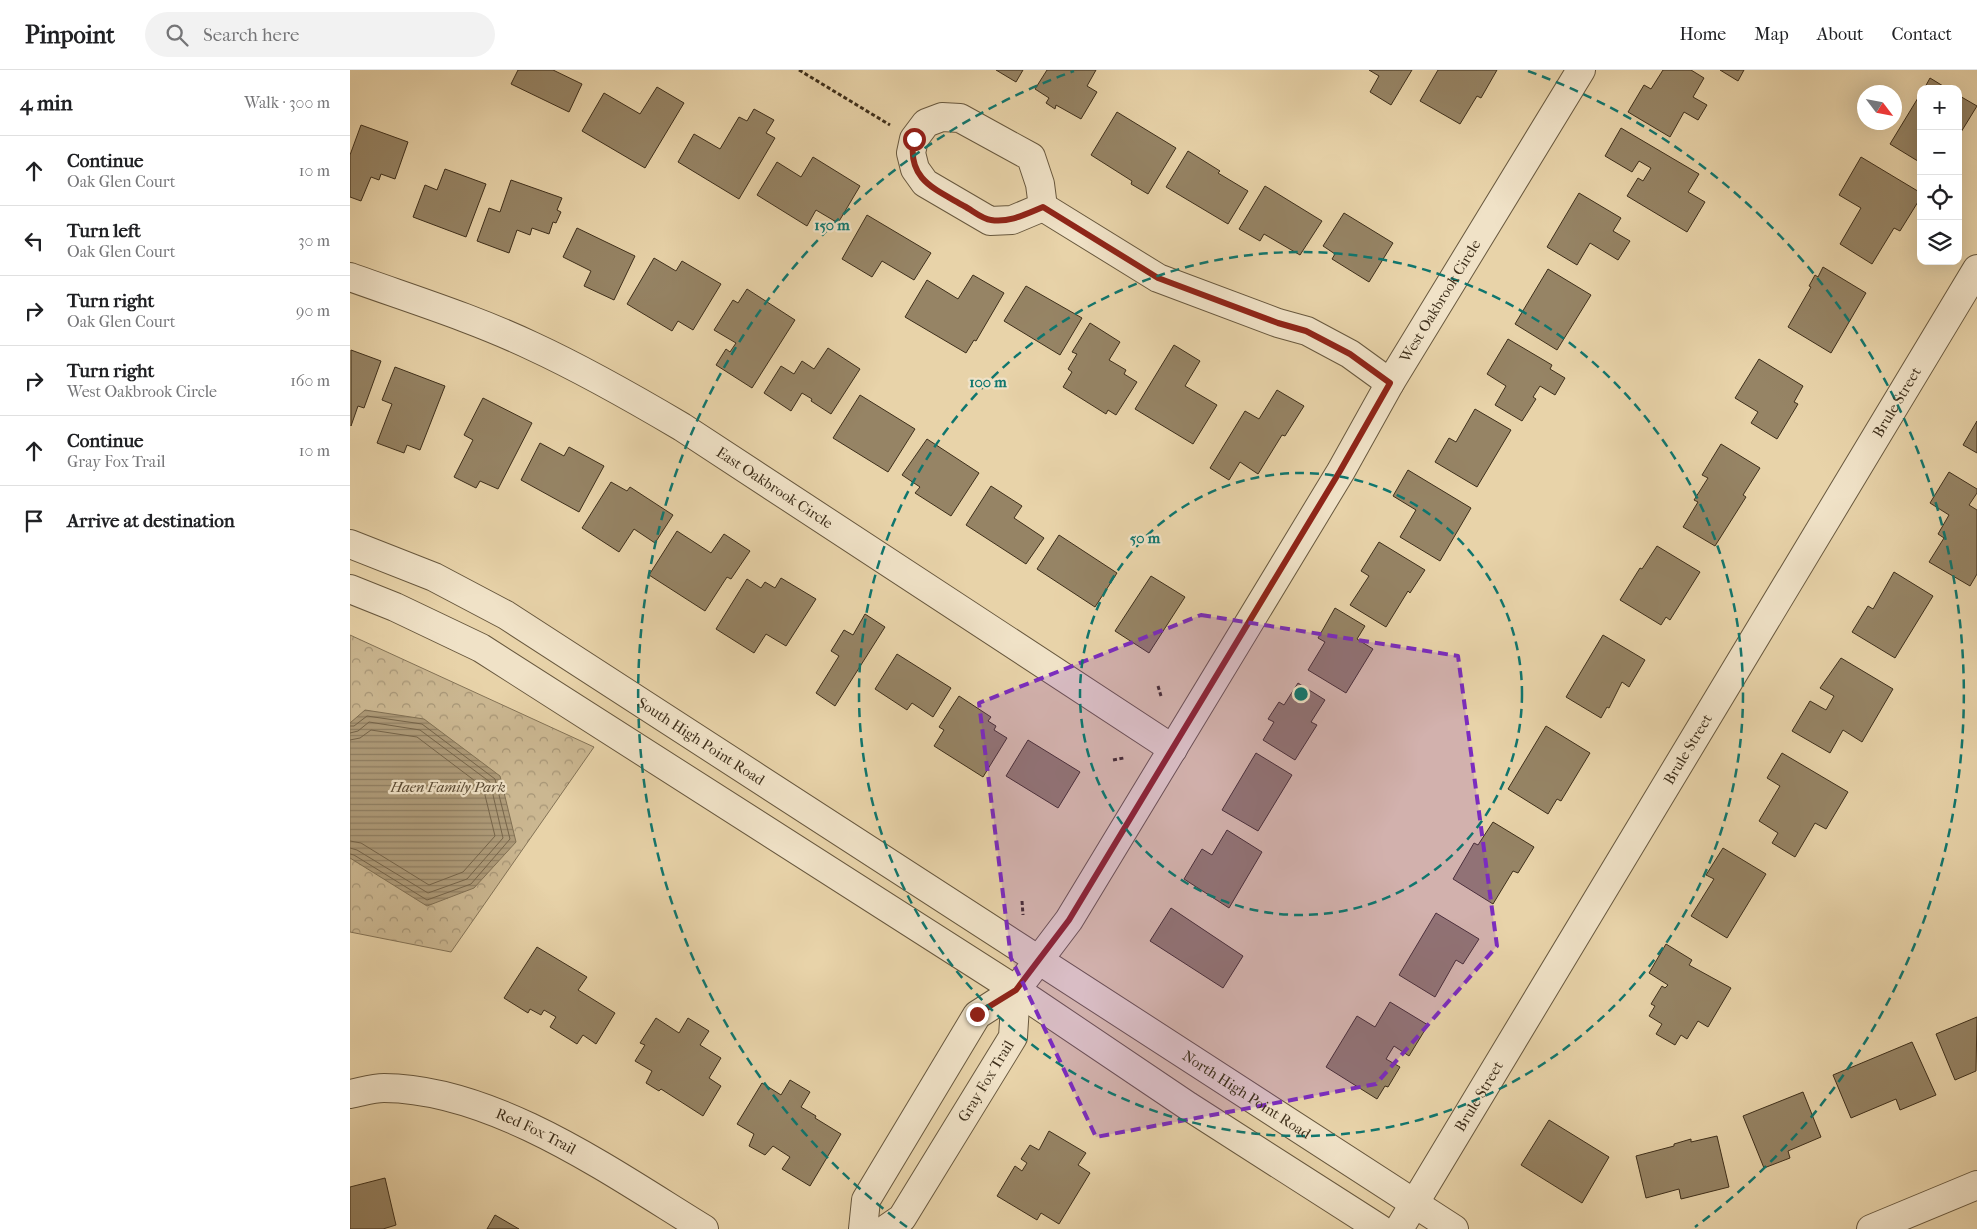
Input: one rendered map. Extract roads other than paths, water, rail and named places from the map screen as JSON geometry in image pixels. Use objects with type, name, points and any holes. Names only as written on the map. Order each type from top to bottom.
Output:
[{"type":"street","name":"West Oakbrook Circle","points":[[1016,990],[1069,920],[1336,480],[1390,383],[1580,70]]},
{"type":"street","points":[[942,118],[960,118],[1031,157],[1040,184],[1043,207],[1012,220],[990,220],[925,183],[915,169],[911,153],[914,139],[926,123],[942,118]]},
{"type":"street","points":[[1043,207],[1158,278],[1278,323],[1306,331],[1350,354],[1390,383]]},
{"type":"street","name":"Brule Street","points":[[1400,1229],[1977,270]]},
{"type":"street","name":"East Oakbrook Circle","points":[[350,277],[531,345],[620,390],[682,427],[1173,749]]},
{"type":"street","name":"South High Point Road","points":[[350,544],[434,577],[506,615],[1040,960]]},
{"type":"street","points":[[350,589],[395,607],[481,648],[1016,990],[1188,1106],[1380,1229]]},
{"type":"street","name":"North High Point Road","points":[[1040,960],[1454,1229]]},
{"type":"street","points":[[863,1229],[866,1200],[977,1014],[1016,990]]},
{"type":"street","name":"Gray Fox Trail","points":[[886,1229],[902,1218],[1013,1037],[1016,990]]},
{"type":"street","name":"Red Fox Trail","points":[[350,1094],[382,1088],[426,1092],[503,1114],[617,1175],[704,1229]]},
{"type":"street","points":[[1871,1229],[1977,1185]]},
{"type":"water","points":[[365,710],[424,719],[500,776],[516,842],[474,888],[427,906],[350,858],[350,723]]},
{"type":"park label","name":"Haen Family Park","points":[[448,787]]}]
